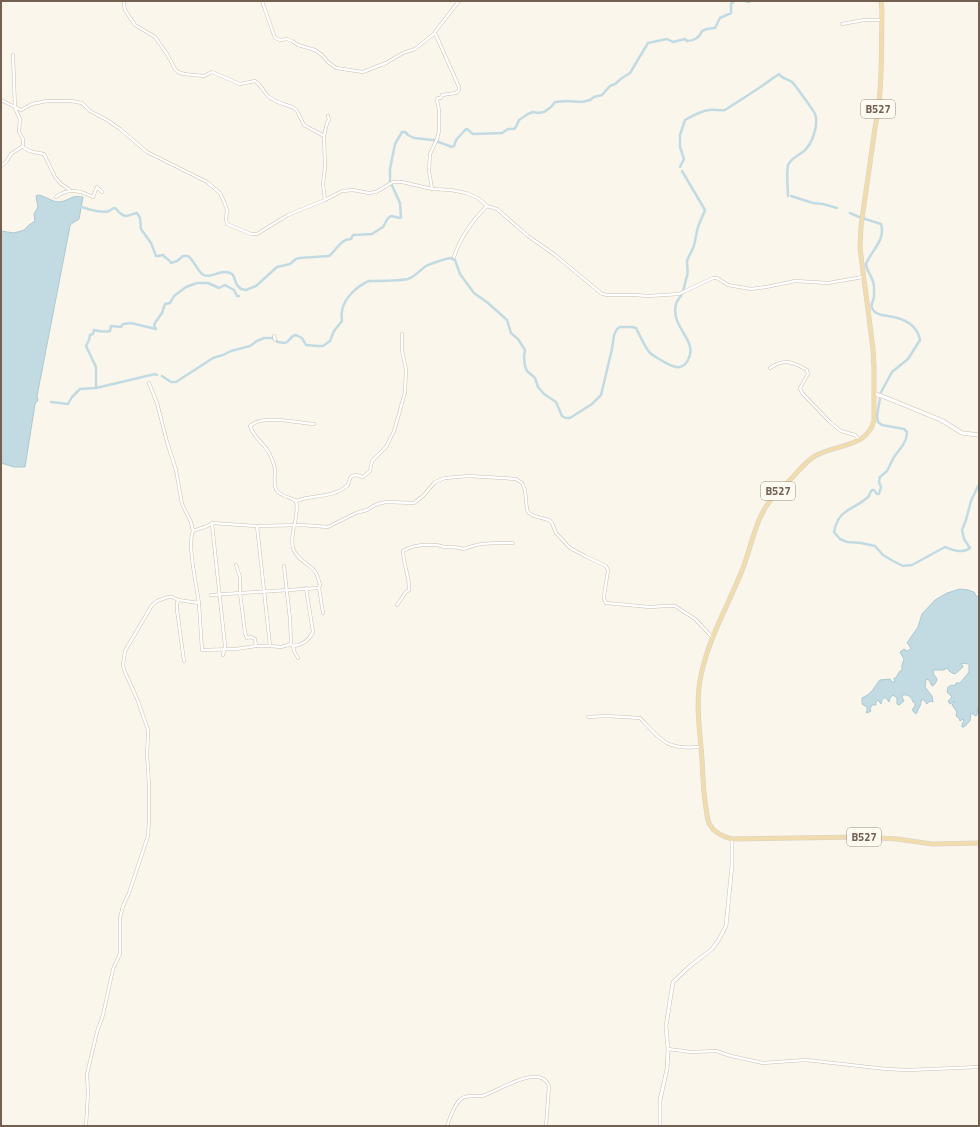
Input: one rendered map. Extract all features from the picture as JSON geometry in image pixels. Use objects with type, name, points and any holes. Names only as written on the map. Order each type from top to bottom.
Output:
[{"type":"main road","name":"B527","points":[[881,1],[882,20],[878,114],[862,218],[860,248],[873,349],[873,424],[868,433],[860,440],[823,452],[813,458],[770,500],[762,511],[743,567],[704,662],[699,690],[698,708],[703,788],[709,822],[714,831],[722,836],[732,839],[749,840],[860,837],[897,839],[932,844],[979,843]]},
{"type":"main road","points":[[874,394],[941,420],[962,433],[979,435]]},
{"type":"street","points":[[124,1],[125,10],[135,25],[155,37],[178,72],[204,76],[212,72],[240,84],[255,81],[272,99],[294,108],[304,125],[324,136]]},
{"type":"street","points":[[262,1],[275,38],[280,40],[287,39],[298,45],[315,50],[336,68],[363,72],[386,62],[403,52],[415,49],[435,33],[459,1]]},
{"type":"street","points":[[842,24],[864,20],[882,20]]},
{"type":"street","points":[[432,189],[429,171],[430,154],[437,140],[439,131],[439,110],[437,100],[438,98],[441,98],[442,95],[456,93],[459,90],[435,33]]},
{"type":"street","points":[[13,55],[15,108],[20,118],[19,132],[23,139],[24,149],[44,154],[55,177],[61,184],[70,190],[84,193],[93,197],[97,187],[102,192]]},
{"type":"street","points":[[1,100],[21,110],[32,104],[47,101],[71,101],[82,104],[90,111],[120,129],[147,152],[208,182],[220,194],[225,204],[227,210],[227,224],[251,234],[257,234],[288,215],[325,200],[342,191],[348,190],[369,193],[376,192],[393,182],[406,182],[432,189],[451,190],[466,193],[478,198],[487,206],[497,209],[528,236],[555,255],[602,294],[648,296],[682,293],[713,278],[717,278],[728,285],[752,289],[795,281],[828,283],[863,277]]},
{"type":"street","points":[[325,200],[323,184],[325,167],[324,136],[327,124],[330,120],[328,116]]},
{"type":"street","points":[[1,166],[6,162],[11,154],[23,146]]},
{"type":"street","points":[[56,197],[70,190]]},
{"type":"street","points":[[454,257],[464,236],[487,206]]},
{"type":"street","points":[[296,501],[339,492],[348,485],[352,476],[356,475],[363,477],[370,471],[372,461],[386,447],[394,431],[405,392],[406,370],[402,350],[402,334]]},
{"type":"street","points":[[770,368],[783,362],[789,362],[807,370],[808,374],[800,388],[802,393],[830,422],[841,431],[855,435],[860,440]]},
{"type":"street","points":[[150,383],[176,470],[182,504],[191,522],[193,531],[191,535],[191,552],[199,603],[202,650],[225,650],[256,646],[281,647],[299,645],[306,642],[311,638],[313,632],[306,588]]},
{"type":"street","points":[[314,424],[286,420],[265,420],[254,422],[250,426],[257,438],[270,453],[275,468],[275,484],[277,491],[296,501],[298,506],[292,531],[293,548],[299,558],[316,572],[320,585],[319,588],[323,613]]},
{"type":"street","points":[[193,531],[209,526],[212,523],[258,526],[302,525],[328,527],[356,513],[367,510],[381,503],[414,503],[423,496],[435,482],[445,478],[470,476],[516,479],[522,483],[525,490],[527,510],[529,513],[549,520],[552,523],[556,533],[570,548],[606,566],[608,570],[604,596],[606,603],[650,607],[675,606],[695,619],[713,638]]},
{"type":"street","points":[[212,523],[225,650],[223,654]]},
{"type":"street","points":[[258,526],[270,646]]},
{"type":"street","points":[[397,605],[409,590],[410,584],[402,551],[415,545],[436,545],[464,549],[473,545],[513,543]]},
{"type":"street","points":[[236,565],[240,577],[240,593],[246,637],[255,639],[256,646]]},
{"type":"street","points":[[284,566],[292,645],[298,658]]},
{"type":"street","points":[[211,595],[319,588]]},
{"type":"street","points":[[86,1126],[88,1093],[87,1074],[113,969],[120,954],[120,918],[123,906],[130,893],[148,836],[148,730],[138,701],[124,670],[123,665],[125,651],[131,639],[142,624],[145,615],[157,601],[168,596],[178,600],[199,603]]},
{"type":"street","points":[[178,600],[177,610],[184,661]]},
{"type":"street","points":[[588,717],[606,716],[640,718],[657,737],[664,742],[680,748],[700,747]]},
{"type":"street","points":[[660,1126],[660,1100],[667,1069],[668,1050],[666,1026],[673,982],[712,948],[718,941],[726,926],[732,865],[732,839]]},
{"type":"street","points":[[668,1050],[691,1052],[716,1051],[736,1058],[763,1063],[806,1060],[900,1070],[979,1067]]},
{"type":"street","points":[[447,1126],[456,1104],[462,1098],[482,1096],[528,1077],[537,1076],[548,1082],[549,1086],[546,1126]]},
{"type":"water","points":[[37,195],[58,202],[74,197],[83,197],[79,219],[70,226],[37,396],[38,400],[35,404],[25,467],[14,467],[1,463],[1,231],[14,233],[21,231],[35,221],[34,214],[38,207]]},
{"type":"water","points":[[960,589],[974,592],[977,597],[979,596],[979,707],[977,708],[978,712],[976,716],[971,713],[970,721],[962,727],[964,720],[963,719],[960,721],[956,716],[957,712],[952,705],[955,701],[950,704],[948,701],[952,697],[947,692],[948,687],[952,685],[955,686],[956,683],[960,683],[969,672],[969,664],[961,663],[963,667],[955,674],[949,671],[948,668],[943,670],[933,670],[937,680],[932,686],[929,680],[926,679],[925,687],[932,696],[933,702],[930,701],[927,704],[922,699],[916,714],[912,710],[915,703],[907,695],[903,695],[902,697],[904,701],[899,705],[897,704],[897,698],[893,695],[889,702],[886,698],[884,698],[881,704],[878,700],[876,705],[872,705],[870,709],[871,711],[867,713],[867,707],[862,704],[862,698],[871,692],[880,680],[890,679],[892,682],[895,682],[894,678],[896,678],[902,670],[904,659],[900,652],[904,649],[907,651],[911,649],[907,643],[918,627],[922,614],[935,600],[947,593]]},
{"type":"waterway","points":[[81,207],[102,212],[115,208],[124,216],[137,213],[140,218],[141,229],[151,243],[156,256],[163,255],[171,263],[177,261],[183,256],[188,256],[202,274],[207,276],[221,272],[230,273],[233,275],[237,285],[241,289],[246,290],[256,286],[277,267],[290,264],[299,258],[329,256],[341,243],[347,239],[351,239],[353,235],[372,234],[383,227],[388,218],[391,216],[401,217],[400,203],[390,181],[390,169],[395,144],[402,132],[405,132],[414,138],[433,140],[452,147],[466,129],[473,134],[502,133],[508,129],[514,129],[519,120],[528,114],[533,112],[544,112],[555,102],[582,102],[590,100],[594,97],[602,95],[610,86],[630,73],[648,43],[667,39],[673,42],[685,39],[690,41],[698,37],[702,31],[715,28],[720,18],[731,13],[731,4],[734,1]]},
{"type":"waterway","points":[[745,1],[750,1]]},
{"type":"waterway","points":[[680,167],[684,159],[680,147],[680,135],[685,120],[706,111],[725,110],[779,74],[794,84],[814,112],[816,118],[814,134],[810,144],[788,165],[788,196]]},
{"type":"waterway","points":[[162,376],[171,382],[176,382],[213,358],[250,346],[264,338],[272,338],[278,342],[285,343],[296,335],[302,338],[306,345],[323,346],[330,341],[334,331],[342,321],[343,306],[348,297],[360,286],[369,281],[394,281],[408,279],[426,266],[450,258],[455,260],[460,274],[474,293],[507,320],[511,333],[518,339],[525,350],[524,357],[527,371],[535,378],[538,387],[544,394],[556,402],[562,416],[570,418],[592,404],[601,395],[614,335],[620,327],[636,328],[649,352],[674,367],[682,366],[688,360],[690,346],[680,327],[675,312],[676,304],[682,294],[687,275],[687,261],[705,210],[682,171]]},
{"type":"waterway","points":[[791,196],[813,203],[837,208]]},
{"type":"waterway","points":[[850,213],[881,224],[882,230],[880,240],[866,264],[874,284],[873,309],[878,314],[904,320],[913,326],[920,340],[908,359],[892,372],[880,394]]},
{"type":"waterway","points":[[96,388],[96,367],[86,346],[90,335],[93,334],[94,330],[102,332],[110,331],[111,326],[121,327],[123,324],[131,323],[156,329],[154,325],[162,313],[165,304],[170,303],[174,296],[186,287],[197,283],[208,283],[219,288],[225,285],[234,290],[237,296],[239,296]]},
{"type":"waterway","points":[[51,402],[68,404],[72,397],[80,389],[96,388],[155,374],[157,375]]},
{"type":"waterway","points":[[880,398],[877,416],[878,422],[882,425],[904,429],[907,432],[906,439],[887,471],[880,477],[879,482],[881,487],[879,494],[872,490],[869,496],[839,518],[834,532],[840,539],[847,542],[875,546],[883,555],[903,566],[912,565],[945,547],[958,551],[967,550],[970,548],[964,539],[962,530],[971,501],[979,484]]}]
